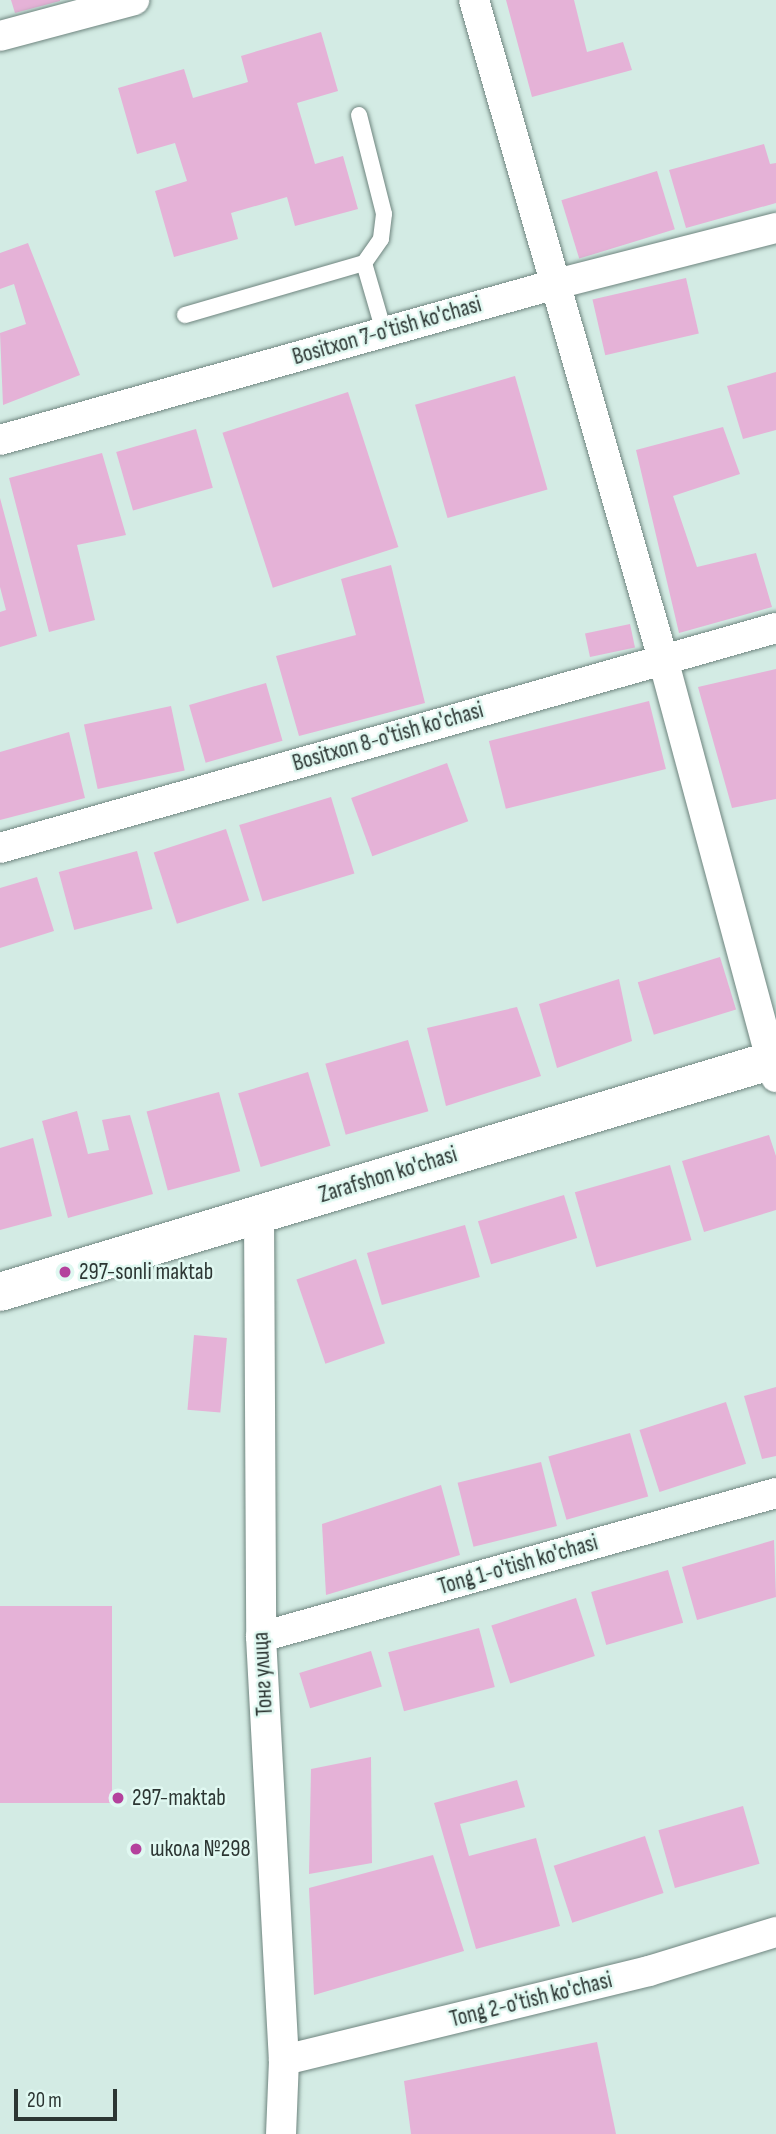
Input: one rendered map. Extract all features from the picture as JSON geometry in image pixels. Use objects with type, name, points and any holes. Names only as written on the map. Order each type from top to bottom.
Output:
[{"type":"street","points":[[0,36],[134,0]]},
{"type":"street","points":[[474,0],[663,659],[774,1066]]},
{"type":"street","name":"Bositxon 7-o'tish ko'chasi","points":[[0,440],[556,284],[776,228]]},
{"type":"street","name":"Bositxon 8-o'tish ko'chasi","points":[[0,848],[776,628]]},
{"type":"street","name":"Zarafshon ko'chasi","points":[[0,1292],[259,1213],[774,1066]]},
{"type":"street","name":"Тонг улица","points":[[259,1213],[261,1637],[284,2060],[281,2134]]},
{"type":"street","name":"Tong 1-o'tish ko'chasi","points":[[261,1637],[776,1493]]},
{"type":"street","name":"Tong 2-o'tish ko'chasi","points":[[284,2060],[649,1971],[776,1932]]},
{"type":"lane","points":[[185,315],[364,263],[381,239],[384,214],[359,115]]},
{"type":"lane","points":[[364,263],[384,332]]},
{"type":"building","points":[[11,0],[60,0],[60,1],[15,13]]},
{"type":"building","points":[[506,0],[574,0],[587,52],[623,42],[632,70],[532,97]]},
{"type":"building","points":[[321,32],[338,91],[297,103],[315,164],[343,156],[358,209],[295,226],[287,197],[231,213],[238,239],[174,257],[155,191],[187,181],[175,143],[137,154],[118,88],[184,69],[193,98],[248,82],[241,56]]},
{"type":"building","points":[[764,144],[770,164],[776,163],[776,203],[686,228],[669,170]]},
{"type":"building","points":[[657,171],[675,229],[579,259],[561,200]]},
{"type":"building","points":[[28,243],[80,375],[3,405],[0,333],[26,324],[14,284],[0,289],[0,253]]},
{"type":"building","points":[[686,278],[699,334],[605,355],[592,300]]},
{"type":"building","points":[[776,372],[776,430],[743,439],[727,386]]},
{"type":"building","points":[[515,376],[548,489],[448,518],[415,405]]},
{"type":"building","points":[[348,392],[398,547],[273,588],[222,433]]},
{"type":"building","points":[[723,427],[740,474],[673,496],[697,567],[756,553],[772,607],[679,633],[636,450]]},
{"type":"building","points":[[196,429],[213,488],[133,511],[116,452]]},
{"type":"building","points":[[102,453],[126,535],[77,545],[95,620],[49,632],[9,478]]},
{"type":"building","points":[[0,498],[37,636],[0,647],[0,612],[6,610],[0,587]]},
{"type":"building","points":[[391,565],[425,703],[299,736],[276,656],[356,635],[341,579]]},
{"type":"building","points":[[630,624],[635,647],[590,657],[585,634]]},
{"type":"building","points":[[776,669],[776,799],[732,808],[698,687]]},
{"type":"building","points":[[266,683],[283,741],[206,763],[189,705]]},
{"type":"building","points":[[649,701],[666,769],[506,809],[489,741]]},
{"type":"building","points":[[171,706],[185,771],[98,789],[84,725]]},
{"type":"building","points":[[69,732],[85,798],[0,820],[0,752]]},
{"type":"building","points":[[447,763],[468,821],[372,856],[351,798]]},
{"type":"building","points":[[331,797],[354,874],[263,902],[239,825]]},
{"type":"building","points":[[226,829],[249,900],[177,924],[154,852]]},
{"type":"building","points":[[137,851],[153,909],[74,930],[59,872]]},
{"type":"building","points":[[37,877],[54,931],[0,948],[0,888]]},
{"type":"building","points":[[720,957],[736,1010],[654,1035],[638,982]]},
{"type":"building","points":[[619,979],[632,1041],[557,1068],[539,1004]]},
{"type":"building","points":[[517,1007],[541,1076],[446,1106],[427,1028]]},
{"type":"building","points":[[408,1040],[428,1111],[346,1135],[325,1064]]},
{"type":"building","points":[[308,1072],[331,1146],[261,1167],[238,1093]]},
{"type":"building","points":[[219,1092],[240,1171],[168,1191],[147,1111]]},
{"type":"building","points":[[77,1111],[88,1154],[109,1150],[102,1120],[130,1115],[153,1194],[68,1218],[42,1121]]},
{"type":"building","points":[[769,1135],[776,1156],[776,1210],[704,1232],[682,1161]]},
{"type":"building","points":[[33,1138],[52,1216],[0,1230],[0,1148]]},
{"type":"building","points":[[670,1165],[691,1240],[596,1267],[575,1192]]},
{"type":"building","points":[[564,1195],[577,1238],[491,1264],[478,1221]]},
{"type":"building","points":[[465,1225],[480,1277],[382,1305],[367,1253]]},
{"type":"building","points":[[356,1259],[385,1343],[325,1364],[296,1280]]},
{"type":"building","points":[[194,1335],[227,1338],[220,1413],[187,1410]]},
{"type":"building","points":[[776,1387],[776,1456],[762,1459],[744,1396]]},
{"type":"building","points":[[726,1402],[746,1464],[660,1492],[639,1430]]},
{"type":"building","points":[[630,1433],[648,1496],[566,1520],[548,1456]]},
{"type":"building","points":[[541,1462],[557,1526],[474,1547],[458,1483]]},
{"type":"building","points":[[441,1485],[460,1555],[326,1595],[322,1524]]},
{"type":"building","points":[[774,1540],[776,1597],[697,1620],[682,1567]]},
{"type":"building","points":[[668,1570],[683,1623],[606,1645],[591,1592]]},
{"type":"building","points":[[576,1598],[595,1656],[510,1684],[491,1626]]},
{"type":"building","points":[[0,1606],[112,1606],[112,1803],[0,1803]]},
{"type":"building","points":[[479,1628],[495,1687],[404,1711],[388,1652]]},
{"type":"building","points":[[371,1651],[382,1686],[310,1708],[299,1673]]},
{"type":"building","points":[[371,1757],[372,1863],[309,1874],[311,1769]]},
{"type":"building","points":[[517,1780],[525,1807],[460,1824],[469,1856],[536,1838],[560,1926],[476,1949],[434,1803]]},
{"type":"building","points":[[743,1806],[760,1864],[675,1888],[658,1830]]},
{"type":"building","points":[[645,1836],[664,1893],[572,1923],[554,1866]]},
{"type":"building","points":[[433,1855],[464,1951],[314,1995],[309,1888]]},
{"type":"building","points":[[597,2042],[616,2134],[411,2134],[404,2081]]},
{"type":"place","name":"297-sonli maktab","points":[[65,1272]]},
{"type":"place","name":"297-maktab","points":[[118,1798]]},
{"type":"place","name":"школа №298","points":[[136,1849]]}]
